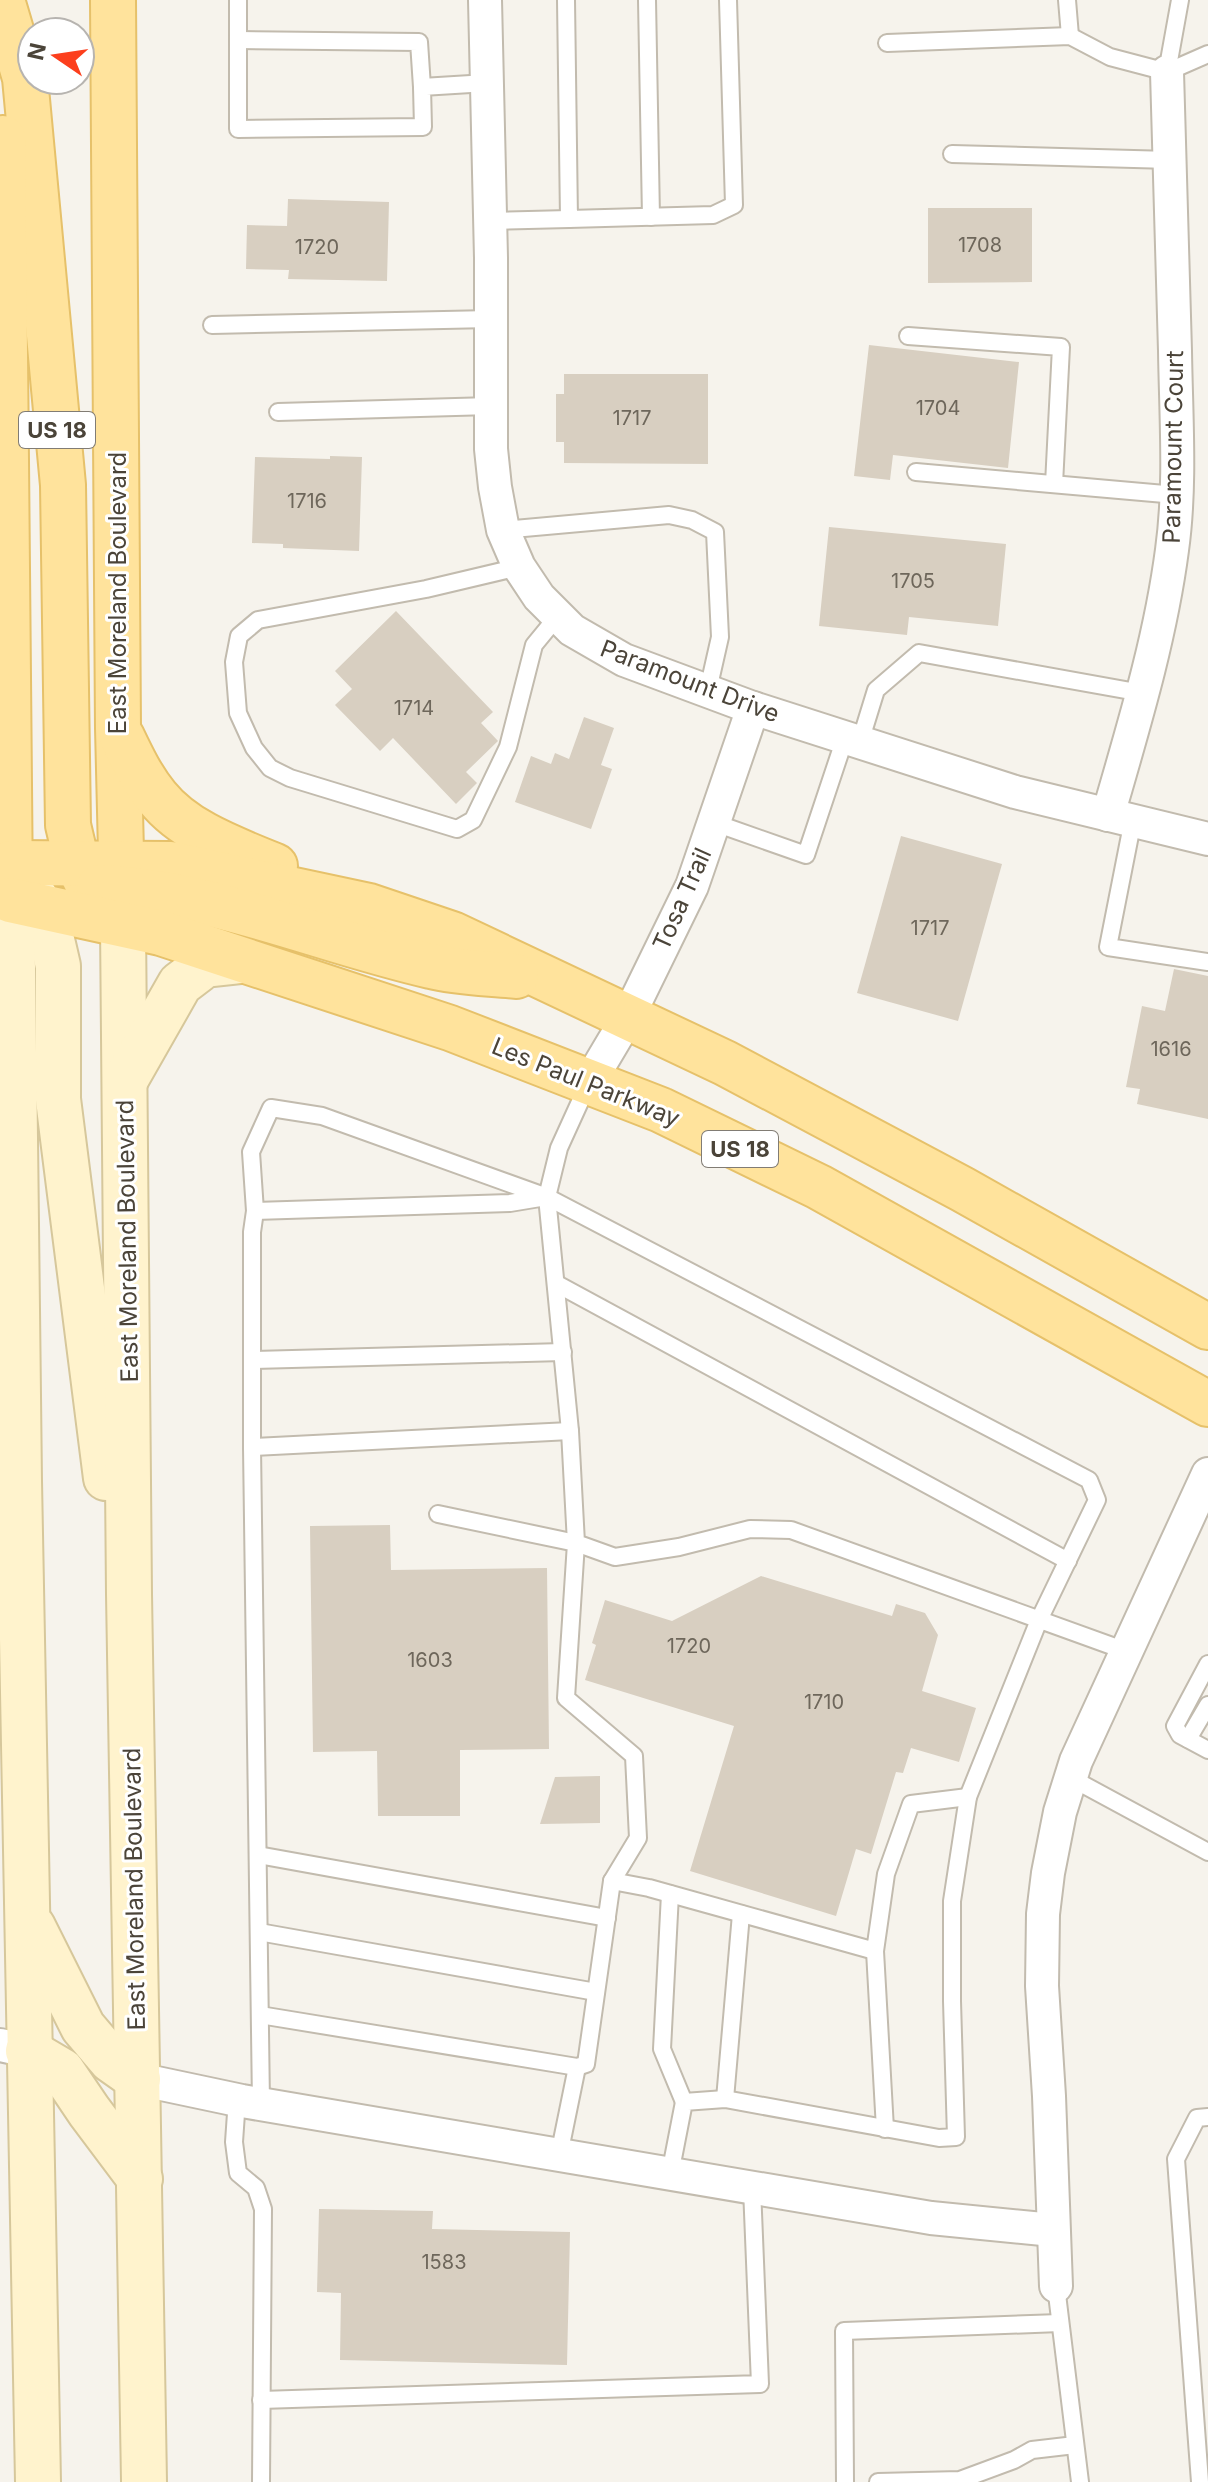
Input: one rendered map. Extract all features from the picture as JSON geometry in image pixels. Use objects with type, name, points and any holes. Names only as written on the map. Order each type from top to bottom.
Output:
[{"type":"main road","name":"US 18","points":[[2,0],[25,78],[63,485],[68,825],[106,885]]},
{"type":"main road","name":"East Moreland Boulevard","points":[[113,0],[118,728],[106,885],[125,1081],[129,1594],[144,2482]]},
{"type":"main road","points":[[0,36],[5,194],[4,651],[15,887],[13,967],[26,1914],[14,2048],[38,2482]]},
{"type":"main road","name":"US 18","points":[[118,728],[138,770],[158,799],[182,819],[218,842],[369,906]]},
{"type":"main road","name":"Les Paul Parkway","points":[[15,887],[106,885],[171,864],[369,906],[452,934],[725,1063],[962,1189],[1208,1327]]},
{"type":"main road","name":"Les Paul Parkway","points":[[15,887],[106,885],[161,933],[450,1028],[661,1110],[819,1187],[1208,1404]]},
{"type":"main road","points":[[106,885],[211,906],[433,967],[546,979]]},
{"type":"main road","points":[[15,887],[58,966],[58,1099],[104,1468],[129,1594]]},
{"type":"main road","points":[[125,1081],[180,984],[205,965],[242,961]]},
{"type":"main road","points":[[917,1242],[981,1258],[1150,1356],[1185,1371],[1208,1373]]},
{"type":"main road","points":[[26,1914],[83,2027],[111,2060],[138,2079]]},
{"type":"main road","points":[[14,2048],[62,2071],[140,2179]]},
{"type":"street","name":"Paramount Drive","points":[[485,0],[491,449],[503,530],[519,567],[539,597],[557,617],[587,640],[624,660],[753,708],[1015,792],[1208,839]]},
{"type":"street","name":"Paramount Court","points":[[1121,817],[1142,693],[1164,601],[1176,495],[1167,72]]},
{"type":"street","name":"Tosa Trail","points":[[590,1081],[628,1017],[692,886],[753,708]]},
{"type":"street","points":[[1056,2286],[1042,1986],[1043,1914],[1054,1843],[1076,1761],[1208,1474]]},
{"type":"street","points":[[138,2079],[249,2102],[931,2218],[1053,2230]]},
{"type":"lane","points":[[238,0],[238,40],[238,129],[423,127],[419,42],[238,40]]},
{"type":"lane","points":[[566,0],[569,219]]},
{"type":"lane","points":[[647,0],[651,217]]},
{"type":"lane","points":[[490,221],[713,215],[734,205],[728,0]]},
{"type":"lane","points":[[1067,0],[1070,36]]},
{"type":"lane","points":[[1167,72],[1180,0]]},
{"type":"lane","points":[[887,43],[1070,36],[1110,57],[1167,72],[1208,54]]},
{"type":"lane","points":[[422,87],[487,83]]},
{"type":"lane","points":[[952,154],[1170,160]]},
{"type":"lane","points":[[212,325],[491,319]]},
{"type":"lane","points":[[908,336],[1061,347],[1054,484]]},
{"type":"lane","points":[[278,412],[491,406]]},
{"type":"lane","points":[[916,472],[1176,495]]},
{"type":"lane","points":[[503,530],[669,515],[692,520],[715,532],[720,637],[708,690]]},
{"type":"lane","points":[[519,567],[426,589],[258,620],[239,636],[234,662],[238,713],[254,748],[270,768],[290,778],[457,829],[473,820],[508,747],[534,645],[557,617]]},
{"type":"lane","points":[[715,823],[806,855],[876,690],[919,653],[1142,693]]},
{"type":"lane","points":[[1121,817],[1108,947],[1208,962]]},
{"type":"lane","points":[[260,2015],[577,2067],[586,2064],[612,1881],[638,1838],[634,1756],[566,1698],[576,1543],[570,1431],[547,1197],[559,1148],[590,1081]]},
{"type":"lane","points":[[261,2482],[263,2209],[256,2188],[238,2173],[234,2142],[249,2102],[260,2015],[252,1447],[252,1232],[255,1211],[251,1152],[271,1108],[322,1116],[547,1197],[1089,1480],[1097,1500],[1039,1620],[968,1797],[952,1901],[956,2137],[939,2138],[725,2099],[684,2102]]},
{"type":"lane","points":[[255,1211],[510,1203],[547,1197]]},
{"type":"lane","points":[[557,1284],[1068,1561]]},
{"type":"lane","points":[[252,1360],[563,1352]]},
{"type":"lane","points":[[252,1447],[570,1431]]},
{"type":"lane","points":[[438,1514],[576,1543],[615,1557],[679,1547],[750,1529],[791,1530],[1126,1651]]},
{"type":"lane","points":[[1208,1664],[1175,1726],[1184,1737],[1208,1750]]},
{"type":"lane","points":[[1184,1737],[1208,1705]]},
{"type":"lane","points":[[1071,1778],[1208,1852]]},
{"type":"lane","points":[[885,2129],[875,1951],[886,1874],[911,1804],[968,1797]]},
{"type":"lane","points":[[258,1855],[607,1918]]},
{"type":"lane","points":[[612,1881],[875,1951]]},
{"type":"lane","points":[[670,1894],[662,2049],[684,2102],[670,2174]]},
{"type":"lane","points":[[725,2099],[741,1914]]},
{"type":"lane","points":[[259,1932],[596,1992]]},
{"type":"lane","points":[[559,2155],[577,2067]]},
{"type":"lane","points":[[1200,2482],[1176,2159],[1197,2118],[1208,2117]]},
{"type":"lane","points":[[261,2400],[760,2384],[752,2188]]},
{"type":"lane","points":[[1056,2286],[1080,2482]]},
{"type":"lane","points":[[845,2482],[844,2331],[1060,2323]]},
{"type":"lane","points":[[878,2482],[960,2480],[1032,2450],[1075,2445]]},
{"type":"building","points":[[288,199],[389,202],[387,281],[288,279],[289,270],[246,269],[247,225],[287,226]]},
{"type":"building","points":[[928,208],[1032,208],[1032,282],[928,283]]},
{"type":"building","points":[[869,345],[1019,362],[1008,468],[893,455],[890,480],[854,476]]},
{"type":"building","points":[[564,374],[708,374],[708,464],[564,463],[564,442],[556,442],[556,394],[564,394]]},
{"type":"building","points":[[330,456],[362,457],[359,551],[283,548],[283,544],[252,543],[255,457],[330,459]]},
{"type":"building","points":[[829,527],[1006,544],[998,626],[909,617],[907,635],[819,626]]},
{"type":"building","points":[[396,611],[493,712],[481,723],[498,741],[466,772],[477,783],[456,804],[393,738],[380,751],[335,705],[352,689],[335,671]]},
{"type":"building","points":[[584,717],[614,728],[601,765],[612,769],[591,829],[515,802],[531,756],[551,764],[555,753],[569,759]]},
{"type":"building","points":[[901,836],[1002,864],[958,1021],[857,993]]},
{"type":"building","points":[[1174,969],[1208,976],[1208,1119],[1137,1104],[1140,1089],[1126,1087],[1142,1006],[1165,1011]]},
{"type":"building","points":[[390,1525],[391,1570],[547,1568],[549,1749],[460,1750],[460,1816],[378,1816],[377,1751],[313,1752],[310,1526]]},
{"type":"building","points":[[761,1576],[892,1616],[896,1604],[925,1613],[938,1635],[922,1691],[976,1708],[959,1762],[911,1748],[903,1773],[896,1772],[871,1854],[856,1849],[836,1916],[690,1871],[734,1726],[585,1680],[605,1600],[672,1621]]},
{"type":"building","points":[[600,1776],[600,1823],[540,1824],[555,1777]]},
{"type":"building","points":[[319,2209],[433,2211],[432,2229],[570,2232],[567,2365],[340,2360],[341,2293],[317,2292]]}]
